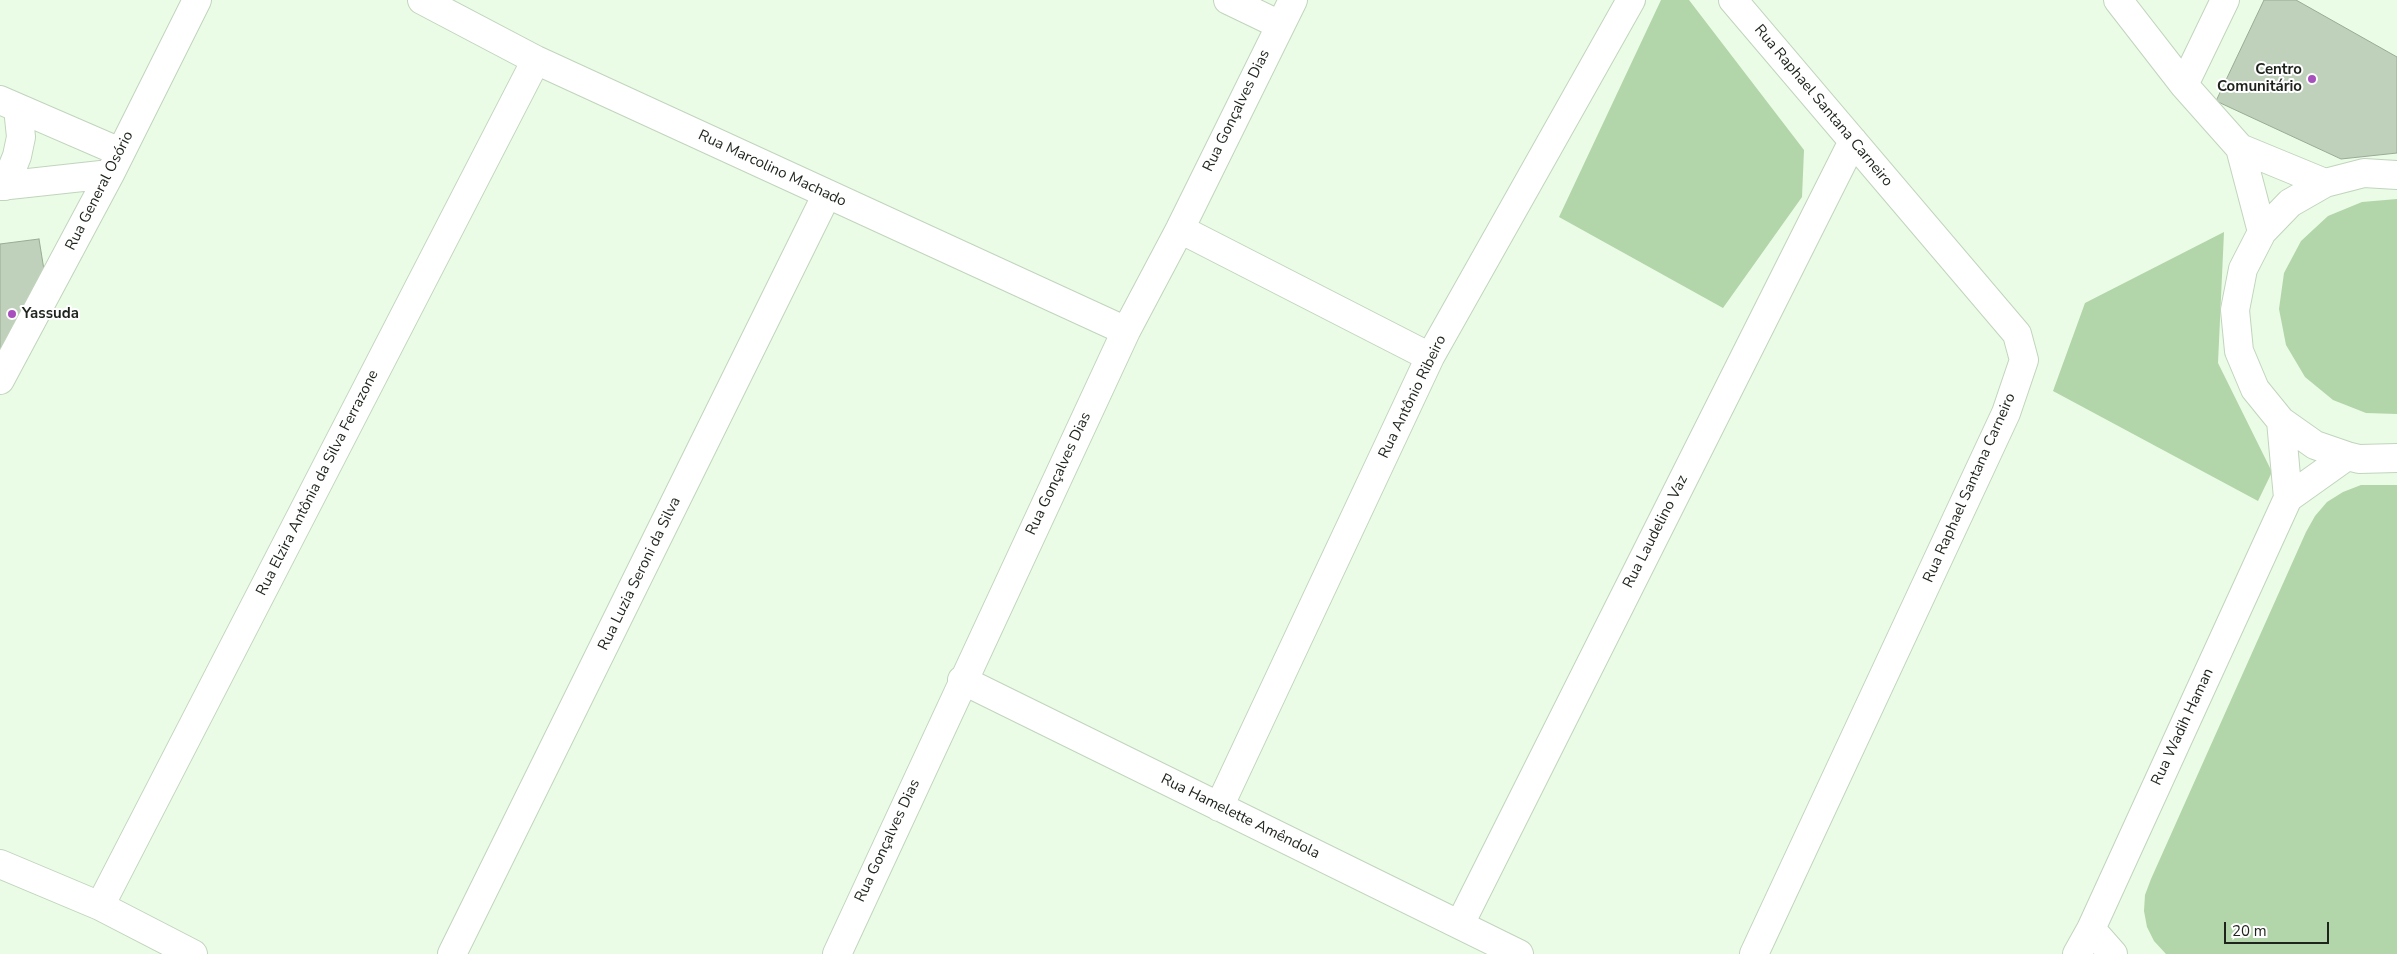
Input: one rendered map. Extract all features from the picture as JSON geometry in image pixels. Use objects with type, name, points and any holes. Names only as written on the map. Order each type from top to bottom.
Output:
[{"type":"street","name":"Rua General Osório","points":[[0,380],[115,163],[197,0]]},
{"type":"street","name":"Rua Marcolino Machado","points":[[422,0],[536,60],[1126,331]]},
{"type":"street","points":[[1228,0],[1280,25]]},
{"type":"street","name":"Rua Gonçalves Dias","points":[[836,954],[1126,331],[1180,229],[1293,0]]},
{"type":"street","name":"Rua Antônio Ribeiro","points":[[1219,807],[1430,357],[1631,0]]},
{"type":"street","name":"Rua Raphael Santana Carneiro","points":[[1733,0],[2017,334],[2024,360],[2006,413],[1754,954]]},
{"type":"street","points":[[2118,0],[2184,85],[2240,148],[2325,183]]},
{"type":"street","points":[[2184,85],[2225,0]]},
{"type":"street","name":"Rua Elzira Antônia da Silva Ferrazone","points":[[100,906],[536,60]]},
{"type":"street","points":[[9,104],[115,163]]},
{"type":"street","points":[[2,186],[17,156],[20,137],[9,104]]},
{"type":"street","name":"Rua Laudelino Vaz","points":[[1460,924],[1853,141]]},
{"type":"street","points":[[2240,148],[2262,232]]},
{"type":"street","points":[[2,186],[115,163]]},
{"type":"street","points":[[2397,175],[2364,173],[2325,183],[2290,203],[2262,232],[2243,269],[2235,310],[2239,351],[2255,389],[2280,422],[2315,445],[2347,456],[2359,459],[2397,458]]},
{"type":"street","name":"Rua Luzia Seroni da Silva","points":[[452,954],[827,194]]},
{"type":"street","points":[[1180,229],[1430,357]]},
{"type":"street","points":[[2280,422],[2288,498],[2347,456]]},
{"type":"street","name":"Rua Wadih Haman","points":[[2077,954],[2091,930],[2288,498]]},
{"type":"street","name":"Rua Hamelette Amêndola","points":[[962,680],[1519,954]]},
{"type":"street","points":[[0,864],[100,906],[193,954]]},
{"type":"street","points":[[2091,930],[2113,954]]},
{"type":"green space","points":[[1661,0],[1689,0],[1804,150],[1802,197],[1723,308],[1559,217]]},
{"type":"green space","points":[[2397,199],[2397,414],[2366,413],[2333,400],[2305,377],[2286,345],[2279,309],[2284,273],[2301,241],[2328,216],[2362,202]]},
{"type":"green space","points":[[2224,232],[2218,363],[2272,472],[2258,501],[2053,391],[2085,303]]},
{"type":"green space","points":[[2361,485],[2397,485],[2397,954],[2166,954],[2154,941],[2147,927],[2144,911],[2145,895],[2151,879],[2306,532],[2315,516],[2327,502],[2343,492]]},
{"type":"building","name":"Centro Comunitário","points":[[2264,0],[2296,0],[2397,57],[2397,153],[2341,159],[2216,101]]},
{"type":"building","name":"Yassuda","points":[[39,239],[45,276],[0,353],[0,244]]},
{"type":"place","name":"Centro Comunitário","points":[[2312,79]]},
{"type":"place","name":"Yassuda","points":[[12,314]]}]
